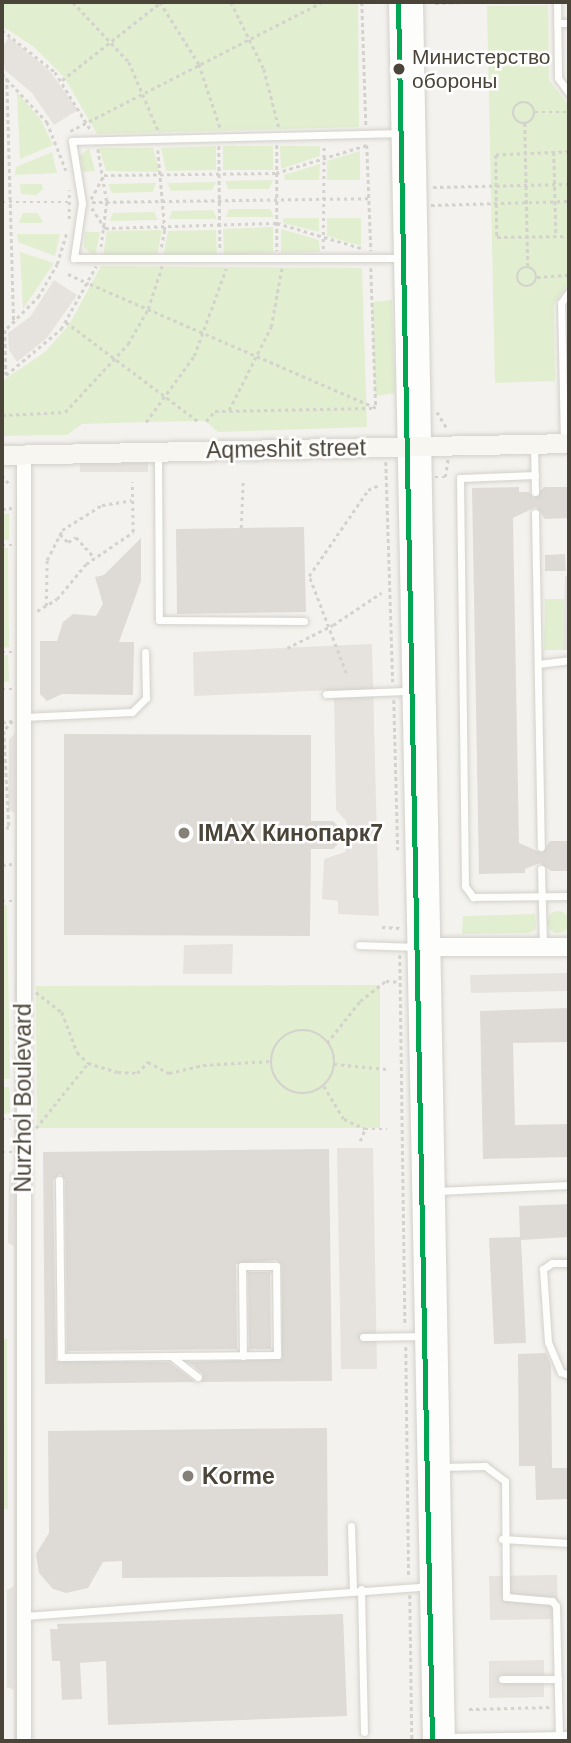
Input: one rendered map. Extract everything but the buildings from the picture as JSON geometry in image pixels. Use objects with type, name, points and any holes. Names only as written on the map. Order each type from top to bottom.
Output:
[{"type":"main road","name":"Aqmeshit street","points":[[2,455],[566,443]]},
{"type":"street","points":[[398,2],[404,258],[414,446],[401,691],[416,947],[436,1191],[446,1741],[564,1739]]},
{"type":"street","points":[[414,2],[417,187],[414,446],[416,947],[426,1336],[432,1741]]},
{"type":"street","name":"Nurzhol Boulevard","points":[[24,455],[24,1741]]},
{"type":"street","points":[[416,947],[569,947]]},
{"type":"lane","points":[[557,2],[558,78],[569,93]]},
{"type":"lane","points":[[557,23],[569,23]]},
{"type":"lane","points":[[401,133],[72,142],[85,202],[74,258],[279,260],[371,254],[404,258]]},
{"type":"lane","points":[[566,443],[566,362],[561,303],[569,292]]},
{"type":"lane","points":[[534,443],[535,492]]},
{"type":"lane","points":[[158,452],[159,620],[304,621]]},
{"type":"lane","points":[[535,475],[460,478],[465,886],[473,897],[569,896]]},
{"type":"lane","points":[[535,513],[541,847]]},
{"type":"lane","points":[[23,717],[132,712],[146,698],[145,652]]},
{"type":"lane","points":[[538,664],[569,660]]},
{"type":"lane","points":[[326,694],[401,691]]},
{"type":"lane","points":[[541,869],[543,947]]},
{"type":"lane","points":[[359,945],[416,947]]},
{"type":"lane","points":[[59,1180],[61,1357],[277,1356],[276,1266],[242,1266],[243,1356]]},
{"type":"lane","points":[[436,1191],[569,1185]]},
{"type":"lane","points":[[569,1264],[552,1263],[543,1269],[548,1342],[561,1372],[569,1375]]},
{"type":"lane","points":[[363,1337],[426,1336]]},
{"type":"lane","points":[[171,1356],[198,1377]]},
{"type":"lane","points":[[441,1467],[485,1466],[498,1472],[505,1480],[502,1539],[506,1597],[552,1601],[556,1606],[558,1679],[564,1739]]},
{"type":"lane","points":[[351,1526],[364,1732]]},
{"type":"lane","points":[[502,1539],[569,1543]]},
{"type":"lane","points":[[25,1616],[162,1609],[357,1589],[429,1586]]},
{"type":"lane","points":[[502,1679],[558,1679]]},
{"type":"path","points":[[2,415],[65,412],[116,359],[148,309],[163,260],[160,138],[144,91],[112,40],[73,2]]},
{"type":"path","points":[[62,79],[161,2],[199,64],[222,136],[218,175],[220,256],[227,260],[221,291],[204,334],[167,397],[146,422]]},
{"type":"path","points":[[229,410],[259,358],[279,299],[282,268],[279,260],[276,199],[279,136],[274,102],[251,38],[230,2]]},
{"type":"path","points":[[67,132],[87,119],[322,2]]},
{"type":"path","points":[[362,2],[376,408]]},
{"type":"path","points":[[435,3],[471,2]]},
{"type":"path","points":[[2,30],[29,48],[62,79],[87,119],[96,141],[107,202],[98,260],[89,284],[66,322],[35,354],[6,374],[4,331],[38,297],[57,264],[70,202],[64,160],[52,132],[35,105],[2,74]]},
{"type":"path","points":[[6,77],[13,324]]},
{"type":"path","points":[[525,123],[514,116],[516,106],[528,103],[535,112]]},
{"type":"path","points":[[537,277],[528,266],[525,123],[535,112],[569,112]]},
{"type":"path","points":[[324,135],[324,259]]},
{"type":"path","points":[[104,175],[163,177],[276,173],[367,145]]},
{"type":"path","points":[[554,152],[556,236]]},
{"type":"path","points":[[569,152],[496,155],[497,237],[569,236]]},
{"type":"path","points":[[85,202],[104,175]]},
{"type":"path","points":[[417,187],[569,184]]},
{"type":"path","points":[[2,202],[369,198]]},
{"type":"path","points":[[417,206],[569,201]]},
{"type":"path","points":[[85,202],[105,228]]},
{"type":"path","points":[[105,228],[277,223],[371,254]]},
{"type":"path","points":[[528,266],[519,270],[519,283],[531,286],[537,277]]},
{"type":"path","points":[[68,274],[376,408]]},
{"type":"path","points":[[537,277],[569,275]]},
{"type":"path","points":[[66,322],[198,421]]},
{"type":"path","points":[[205,421],[215,411],[376,408]]},
{"type":"path","points":[[440,414],[447,428]]},
{"type":"path","points":[[445,477],[448,455]]},
{"type":"path","points":[[386,462],[401,691],[398,852]]},
{"type":"path","points":[[242,528],[243,480]]},
{"type":"path","points":[[36,612],[46,606],[95,558],[133,532],[132,482]]},
{"type":"path","points":[[346,673],[309,576],[368,490],[379,485]]},
{"type":"path","points":[[46,606],[47,560],[60,534],[102,505],[132,500]]},
{"type":"path","points":[[2,509],[12,508]]},
{"type":"path","points":[[60,534],[68,542],[76,537],[95,558]]},
{"type":"path","points":[[287,648],[328,628],[380,593]]},
{"type":"path","points":[[2,722],[13,721],[4,731],[3,792],[9,828],[2,828]]},
{"type":"path","points":[[2,864],[12,864]]},
{"type":"path","points":[[2,901],[12,901]]},
{"type":"path","points":[[400,919],[401,928],[416,947],[400,982],[412,1741]]},
{"type":"path","points":[[382,927],[401,928]]},
{"type":"path","points":[[327,1043],[360,1001],[386,981],[400,982]]},
{"type":"path","points":[[32,990],[62,1012],[77,1052],[88,1063],[137,1073],[148,1062],[169,1073],[203,1065],[271,1061]]},
{"type":"path","points":[[309,1031],[327,1043],[334,1064],[324,1086],[306,1094],[286,1090],[273,1074],[271,1061],[275,1045],[290,1033],[309,1031]]},
{"type":"path","points":[[33,1130],[88,1063]]},
{"type":"path","points":[[334,1064],[387,1069]]},
{"type":"path","points":[[324,1086],[344,1119],[365,1129],[387,1129]]},
{"type":"path","points":[[2,1119],[12,1119]]},
{"type":"path","points":[[360,1141],[365,1129]]},
{"type":"path","points":[[2,1152],[12,1152]]},
{"type":"path","points":[[469,1709],[552,1707]]},
{"type":"green space","points":[[2,2],[358,2],[359,127],[97,134],[64,77],[34,47],[2,26]]},
{"type":"green space","points":[[548,5],[549,80],[569,106],[569,282],[554,304],[555,381],[495,383],[487,6]]},
{"type":"green space","points":[[17,92],[41,120],[53,145],[20,159]]},
{"type":"green space","points":[[216,146],[216,170],[166,171],[161,148]]},
{"type":"green space","points":[[223,146],[273,146],[273,170],[223,170]]},
{"type":"green space","points":[[280,146],[320,146],[320,156],[281,169]]},
{"type":"green space","points":[[89,148],[95,171],[83,172],[80,156]]},
{"type":"green space","points":[[99,148],[153,148],[160,172],[106,171]]},
{"type":"green space","points":[[360,151],[360,180],[327,180],[327,161]]},
{"type":"green space","points":[[52,152],[57,173],[15,175],[16,167]]},
{"type":"green space","points":[[320,164],[319,180],[285,180],[284,175]]},
{"type":"green space","points":[[273,180],[269,189],[228,189],[225,181]]},
{"type":"green space","points":[[216,182],[212,190],[171,191],[167,183]]},
{"type":"green space","points":[[156,183],[153,192],[112,193],[108,184]]},
{"type":"green space","points":[[20,184],[42,184],[43,189],[36,195],[21,194]]},
{"type":"green space","points":[[229,209],[270,209],[274,217],[226,217]]},
{"type":"green space","points":[[213,210],[217,219],[169,219],[172,211]]},
{"type":"green space","points":[[154,212],[158,220],[110,221],[113,213]]},
{"type":"green space","points":[[23,213],[38,213],[43,223],[19,223]]},
{"type":"green space","points":[[283,218],[319,218],[319,232],[283,223]]},
{"type":"green space","points":[[327,218],[361,218],[361,246],[327,236]]},
{"type":"green space","points":[[273,227],[273,253],[224,255],[223,229]]},
{"type":"green space","points":[[281,229],[319,240],[320,252],[281,253]]},
{"type":"green space","points":[[162,230],[157,256],[103,257],[107,231]]},
{"type":"green space","points":[[216,230],[217,255],[163,257],[168,231]]},
{"type":"green space","points":[[85,232],[100,232],[95,257],[84,247]]},
{"type":"green space","points":[[17,234],[60,234],[55,256],[18,242]]},
{"type":"green space","points":[[20,252],[54,263],[23,309]]},
{"type":"green space","points":[[101,266],[362,268],[367,427],[218,432],[205,421],[146,422],[82,424],[67,435],[2,436],[2,381],[45,352],[69,325]]},
{"type":"green space","points":[[392,300],[395,393],[375,396],[372,302]]},
{"type":"green space","points":[[2,514],[9,514],[9,540],[2,540]]},
{"type":"green space","points":[[2,548],[8,548],[9,647],[2,648]]},
{"type":"green space","points":[[545,599],[564,599],[563,650],[544,650]]},
{"type":"green space","points":[[2,655],[8,655],[9,682],[2,682]]},
{"type":"green space","points":[[2,905],[7,905],[10,1079],[2,1079]]},
{"type":"green space","points":[[558,911],[566,914],[569,922],[566,930],[558,933],[550,930],[547,922],[550,914]]},
{"type":"green space","points":[[535,914],[536,929],[529,933],[462,934],[463,916]]},
{"type":"green space","points":[[380,985],[380,1128],[37,1128],[36,986]]},
{"type":"green space","points":[[2,1087],[9,1087],[10,1113],[2,1114]]},
{"type":"green space","points":[[2,1339],[7,1339],[8,1509],[2,1509]]},
{"type":"shaded area","points":[[9,37],[49,70],[78,110],[54,125],[32,93],[5,70],[2,48]]},
{"type":"shaded area","points":[[54,280],[77,295],[47,338],[17,362],[9,350],[8,333],[30,317]]},
{"type":"shaded area","points":[[148,453],[148,472],[80,472],[80,454]]},
{"type":"shaded area","points":[[16,493],[20,493],[19,1741],[14,1741],[14,1690],[7,1687],[7,1590],[14,1586],[14,1246],[8,1243],[9,1173],[14,1169],[15,813],[8,809],[9,740],[15,733]]},
{"type":"shaded area","points":[[565,576],[569,576],[569,650],[563,650]]},
{"type":"shaded area","points":[[372,644],[379,916],[338,914],[338,901],[322,899],[324,859],[345,852],[350,835],[346,821],[336,810],[334,690],[194,696],[193,652]]},
{"type":"shaded area","points":[[233,944],[232,974],[183,974],[184,945]]},
{"type":"shaded area","points":[[569,973],[569,991],[471,993],[470,975]]},
{"type":"shaded area","points":[[337,1148],[373,1148],[377,1369],[341,1369]]},
{"type":"shaded area","points":[[557,1575],[558,1619],[490,1620],[489,1576]]},
{"type":"shaded area","points":[[544,1660],[544,1697],[489,1698],[489,1661]]},
{"type":"transit line","points":[[398,2],[432,1741]]},
{"type":"place","name":"Министерство обороны","points":[[399,69]]},
{"type":"place","name":"IMAX Кинопарк7","points":[[184,833]]},
{"type":"place","name":"Korme","points":[[188,1476]]}]
